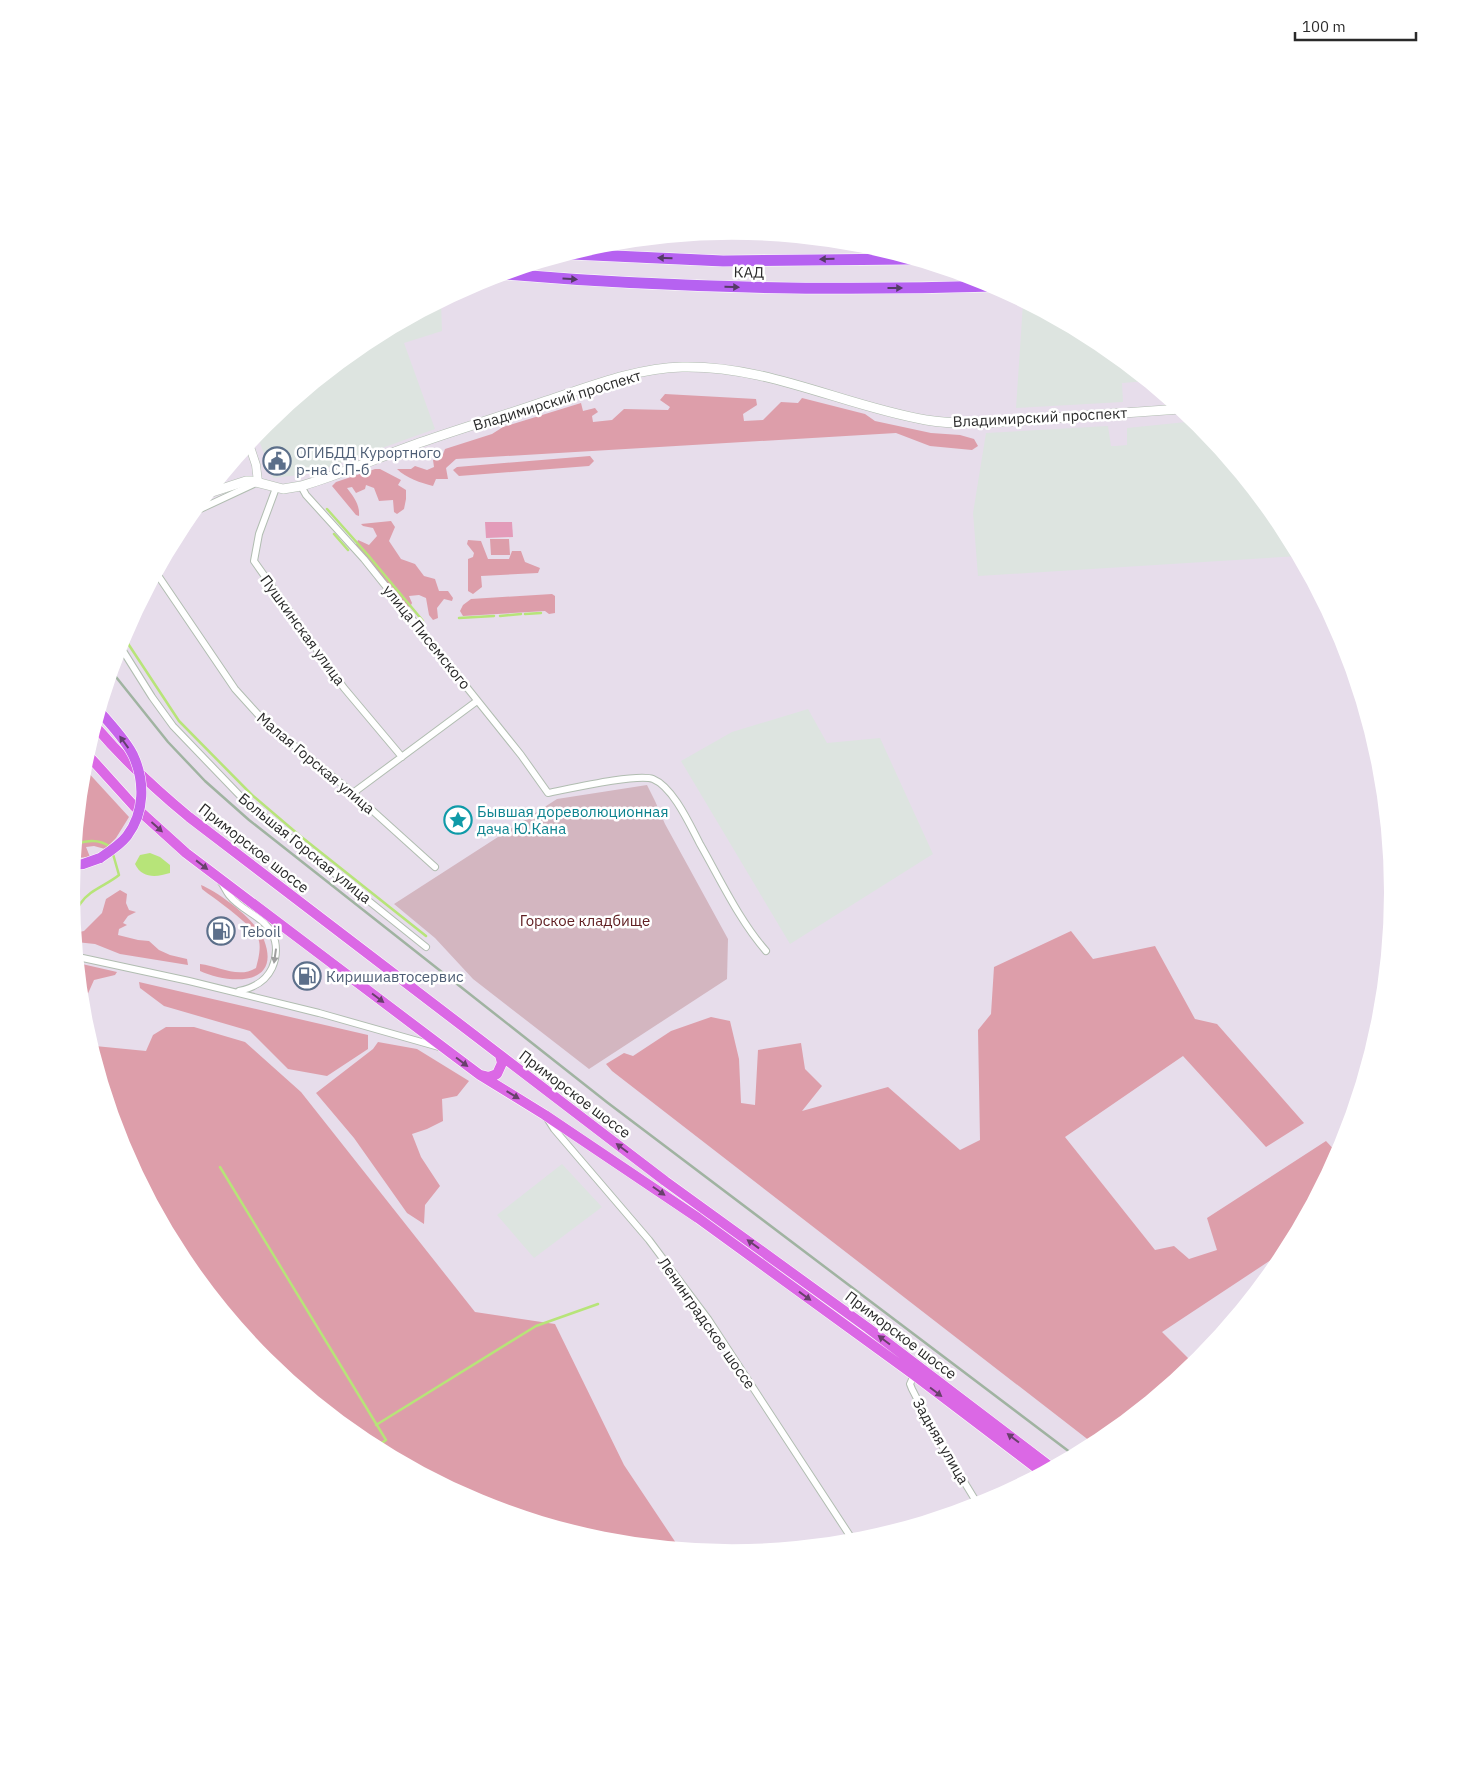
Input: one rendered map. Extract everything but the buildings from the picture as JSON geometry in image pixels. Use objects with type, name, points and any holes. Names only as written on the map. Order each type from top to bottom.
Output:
[{"type":"highway","name":"КАД","points":[[596,255],[723,260],[888,259]]},
{"type":"highway","name":"КАД","points":[[522,275],[722,287],[973,287]]},
{"type":"highway","points":[[81,864],[100,858],[126,837],[133,826],[141,803],[142,788],[138,768],[132,754],[104,717]]},
{"type":"main road","name":"Владимирский проспект","points":[[219,490],[246,481],[258,482],[276,488],[301,486],[424,441],[584,388],[652,370],[681,367],[746,372],[776,378],[890,413],[928,420],[960,423],[1171,410]]},
{"type":"main road","name":"Приморское шоссе","points":[[100,732],[149,784],[189,817],[665,1181],[868,1328],[1047,1464]]},
{"type":"main road","name":"Приморское шоссе","points":[[94,761],[134,806],[186,853],[480,1075],[545,1115],[698,1218],[1038,1469]]},
{"type":"main road","points":[[480,1075],[489,1076],[497,1074],[502,1063],[500,1055]]},
{"type":"street","points":[[207,506],[258,482],[256,465],[252,452]]},
{"type":"street","name":"улица Писемского","points":[[301,486],[306,495],[364,559],[521,755],[548,793],[632,778],[653,779],[666,789],[684,815],[743,920],[766,951]]},
{"type":"street","name":"Пушкинская улица","points":[[276,488],[259,534],[254,562],[344,688],[402,757]]},
{"type":"street","name":"Малая Горская улица","points":[[160,579],[235,689],[264,721],[353,793],[435,867]]},
{"type":"street","name":"Большая Горская улица","points":[[126,655],[173,726],[247,803],[426,946]]},
{"type":"street","points":[[353,793],[477,700]]},
{"type":"street","points":[[219,878],[229,896],[268,925],[276,949],[275,963],[270,972],[250,989],[236,992]]},
{"type":"street","points":[[84,958],[236,992],[367,1025],[445,1048]]},
{"type":"street","name":"Ленинградское шоссе","points":[[545,1115],[554,1130],[650,1240],[708,1319],[849,1534]]},
{"type":"street","name":"Задняя улица","points":[[914,1376],[911,1379],[912,1390],[935,1434],[974,1498]]},
{"type":"shaded area","points":[[441,308],[442,331],[404,343],[435,429],[321,470],[273,478],[260,443],[271,431],[335,375],[406,327]]},
{"type":"shaded area","points":[[1023,308],[1059,327],[1095,350],[1138,382],[1122,383],[1123,402],[1016,408]]},
{"type":"shaded area","points":[[665,394],[756,399],[757,405],[743,414],[744,421],[763,420],[781,402],[798,403],[802,398],[865,414],[875,421],[931,433],[960,435],[974,439],[978,446],[972,450],[930,446],[896,433],[456,459],[446,468],[448,479],[436,479],[433,486],[409,478],[397,469],[411,469],[415,466],[427,470],[434,467],[433,460],[442,457],[445,449],[492,434],[503,427],[581,403],[583,411],[595,408],[598,412],[592,416],[593,422],[612,420],[624,409],[668,410],[670,407],[660,400]]},
{"type":"shaded area","points":[[1185,422],[1223,462],[1250,495],[1292,556],[978,576],[973,513],[986,433],[1108,426],[1111,446],[1116,446],[1127,445],[1127,428]]},
{"type":"shaded area","points":[[590,456],[594,461],[589,466],[459,476],[453,470],[457,467]]},
{"type":"shaded area","points":[[380,469],[401,480],[398,485],[406,490],[404,509],[397,514],[394,512],[393,500],[379,501],[374,488],[366,485],[365,489],[356,493],[352,487],[347,488],[357,504],[359,516],[356,515],[332,486],[336,482]]},
{"type":"shaded area","points":[[391,521],[395,527],[389,541],[401,559],[415,564],[424,576],[435,579],[439,591],[448,591],[453,598],[452,601],[444,599],[437,608],[438,618],[433,620],[429,615],[426,598],[419,595],[409,596],[412,603],[410,607],[405,605],[356,545],[358,540],[369,545],[377,536],[373,528],[361,524]]},
{"type":"shaded area","points":[[485,522],[512,522],[513,537],[486,538]]},
{"type":"shaded area","points":[[490,539],[509,539],[510,555],[491,555]]},
{"type":"shaded area","points":[[468,540],[481,541],[488,559],[509,559],[512,551],[521,551],[525,562],[540,568],[538,573],[481,576],[482,587],[473,594],[468,591],[468,559],[473,557],[474,553],[467,544]]},
{"type":"shaded area","points":[[552,594],[555,596],[555,613],[549,614],[545,611],[463,616],[460,611],[463,605],[471,599]]},
{"type":"shaded area","points":[[808,709],[827,743],[880,738],[933,854],[790,944],[681,761],[732,732]]},
{"type":"shaded area","points":[[91,776],[129,817],[116,838],[105,849],[94,846],[86,847],[90,857],[81,858]]},
{"type":"shaded area","points":[[150,853],[160,857],[170,865],[170,873],[150,876],[138,869],[135,864],[140,855]]},
{"type":"shaded area","points":[[201,885],[218,894],[237,908],[260,932],[268,955],[266,966],[259,974],[249,978],[237,979],[224,978],[200,971],[200,964],[235,972],[249,971],[256,968],[260,948],[256,935],[250,928],[234,913],[202,889]]},
{"type":"shaded area","points":[[120,890],[127,894],[126,903],[129,910],[136,912],[128,916],[123,923],[127,925],[119,929],[118,935],[149,941],[159,950],[187,959],[188,965],[120,954],[95,944],[82,943],[81,932],[84,931],[102,913],[106,899]]},
{"type":"shaded area","points":[[1071,931],[1093,959],[1155,946],[1195,1019],[1217,1024],[1304,1123],[1266,1147],[1183,1056],[1065,1137],[1155,1250],[1174,1246],[1189,1259],[1217,1250],[1207,1218],[1326,1141],[1332,1148],[1298,1219],[1272,1259],[1162,1332],[1189,1359],[1130,1410],[1088,1440],[612,1071],[606,1064],[624,1053],[633,1056],[671,1031],[711,1017],[730,1021],[739,1059],[741,1103],[755,1105],[758,1050],[801,1043],[805,1069],[822,1086],[802,1111],[888,1087],[960,1150],[980,1140],[978,1030],[991,1014],[994,967]]},
{"type":"shaded area","points":[[84,965],[117,972],[115,975],[94,980],[88,993]]},
{"type":"shaded area","points":[[139,982],[368,1035],[368,1049],[327,1076],[288,1069],[250,1031],[164,1006],[140,988]]},
{"type":"shaded area","points":[[166,1027],[194,1027],[245,1042],[301,1092],[475,1312],[555,1324],[624,1465],[676,1542],[605,1532],[564,1523],[483,1495],[444,1478],[406,1458],[335,1410],[271,1354],[215,1290],[167,1219],[147,1181],[115,1102],[99,1046],[146,1051],[153,1035]]},
{"type":"shaded area","points":[[378,1042],[417,1049],[469,1081],[457,1096],[442,1099],[443,1121],[412,1134],[421,1157],[440,1186],[425,1205],[424,1224],[407,1213],[354,1138],[316,1093],[373,1049]]},
{"type":"shaded area","points":[[562,1164],[602,1207],[534,1258],[497,1215]]},
{"type":"green space","name":"Горское кладбище","points":[[647,785],[665,824],[728,939],[727,979],[589,1069],[473,979],[435,938],[394,904],[557,799]]},
{"type":"waterway","points":[[327,509],[423,621]]},
{"type":"waterway","points":[[334,534],[348,550]]},
{"type":"waterway","points":[[525,614],[541,613]]},
{"type":"waterway","points":[[500,616],[521,614]]},
{"type":"waterway","points":[[459,618],[494,616]]},
{"type":"waterway","points":[[129,645],[179,721],[252,795],[426,936]]},
{"type":"waterway","points":[[82,843],[94,841],[110,847]]},
{"type":"waterway","points":[[80,904],[93,891],[119,875],[113,854]]},
{"type":"waterway","points":[[220,1167],[386,1440],[382,1443]]},
{"type":"waterway","points":[[376,1425],[536,1326],[598,1304]]},
{"type":"railway","points":[[117,678],[168,742],[205,781],[249,820],[608,1103],[1069,1452]]},
{"type":"place","name":"ОГИБДД Курортного р-на С.П-б","points":[[277,461]]},
{"type":"place","name":"Бывшая дореволюционная дача Ю.Кана","points":[[458,820]]},
{"type":"place","name":"Teboil","points":[[221,931]]},
{"type":"place","name":"Киришиавтосервис","points":[[307,976]]}]
